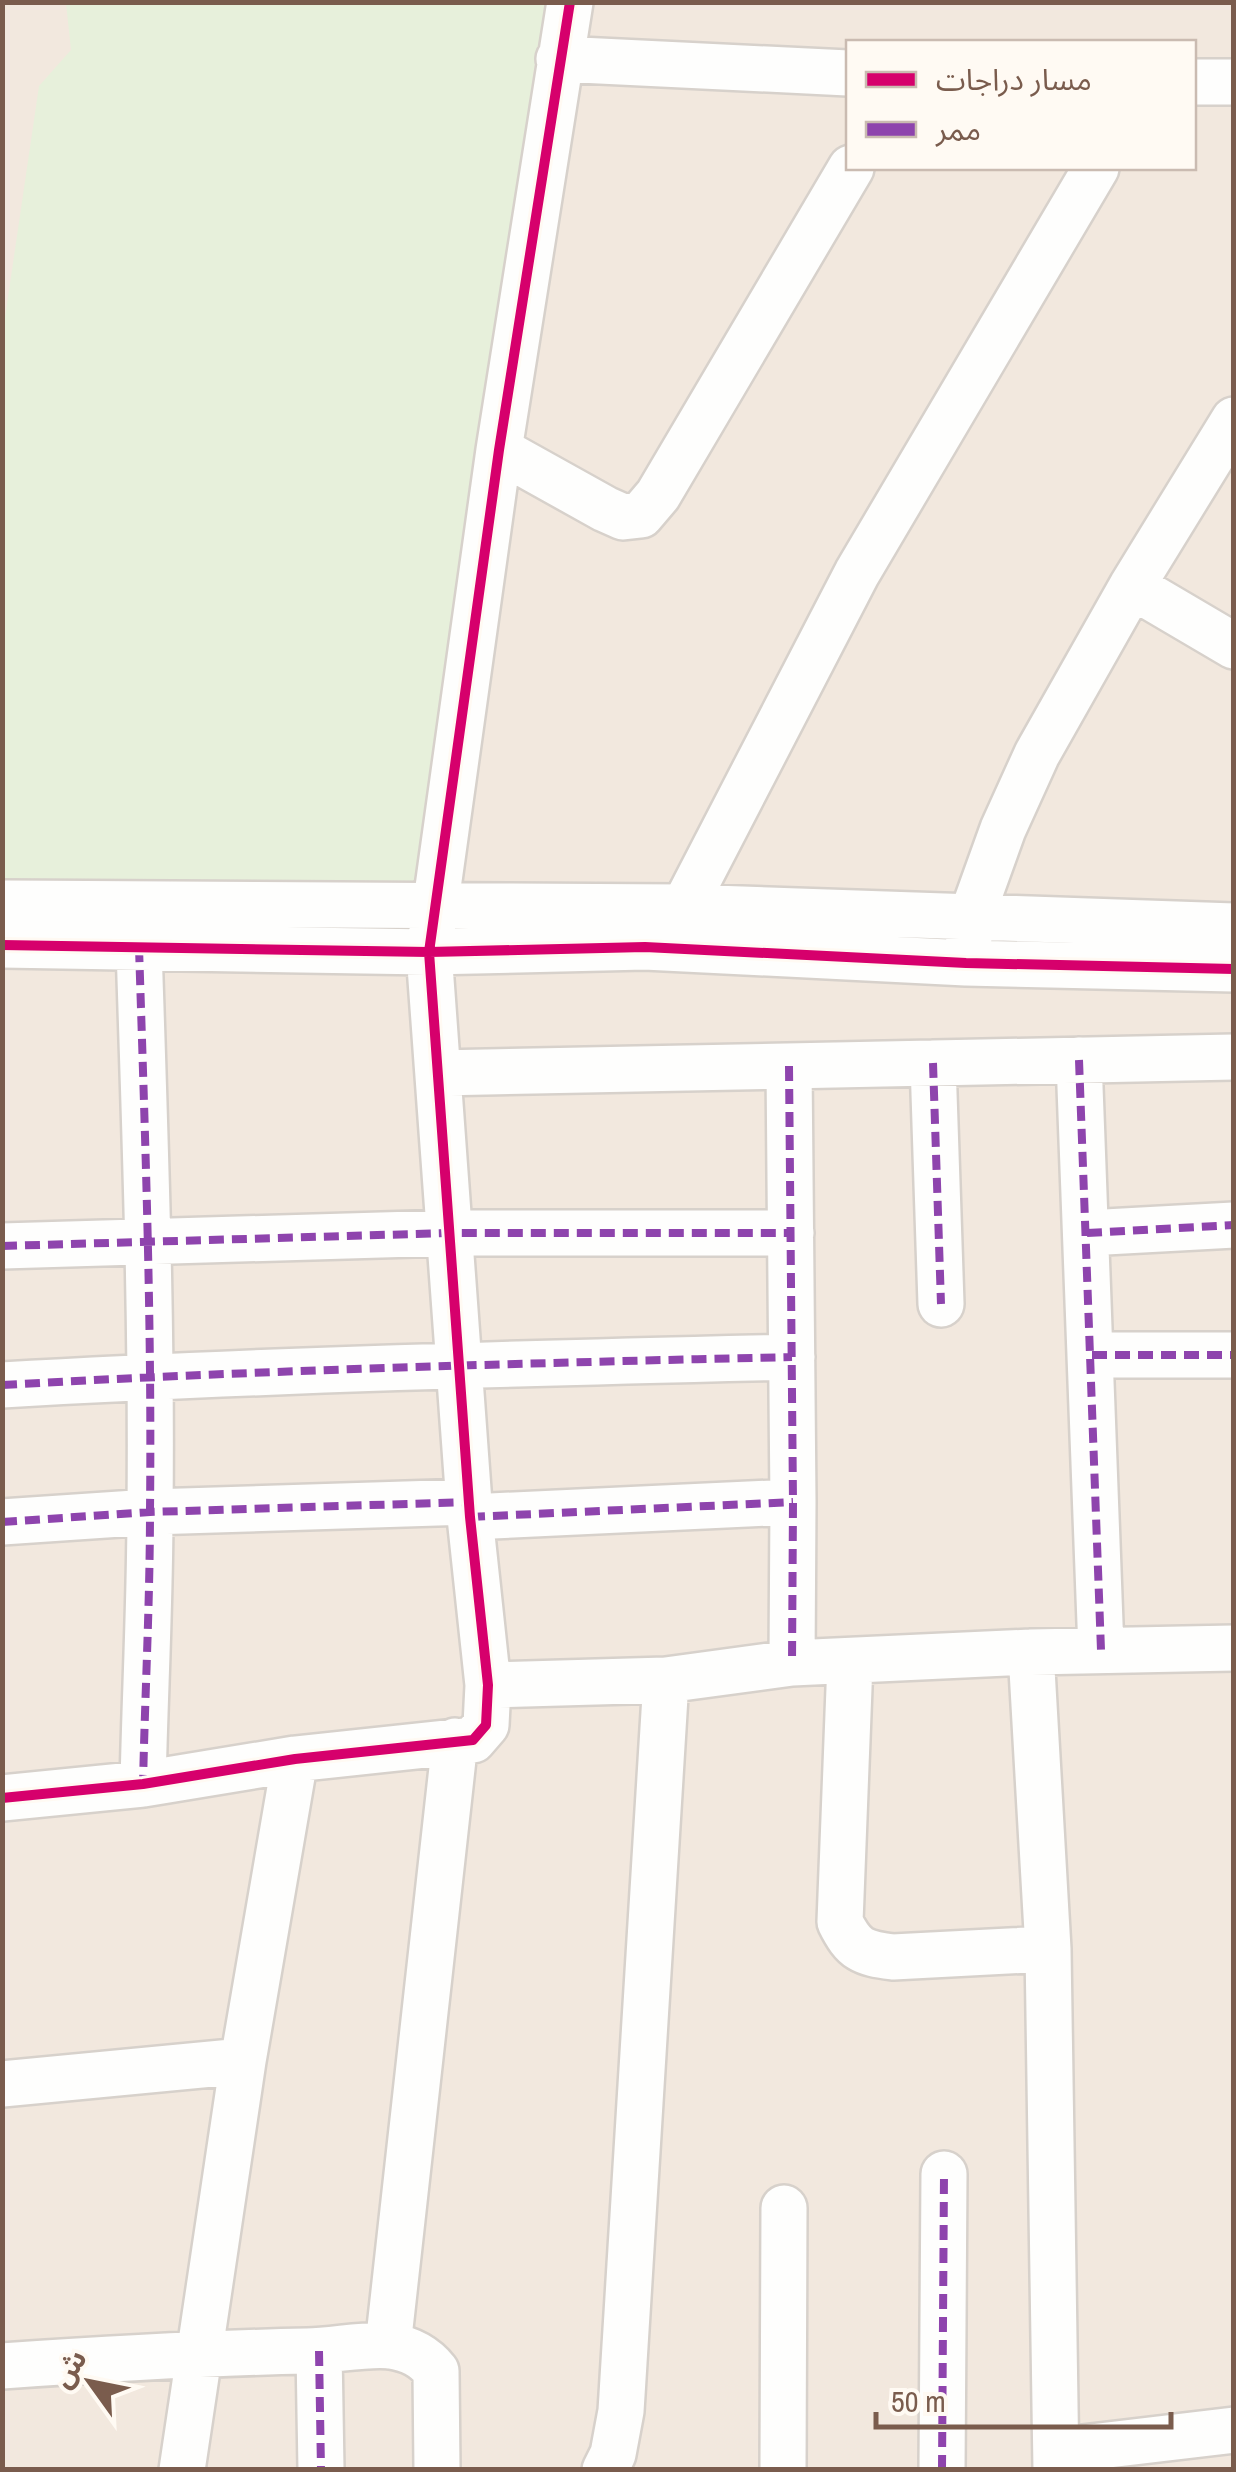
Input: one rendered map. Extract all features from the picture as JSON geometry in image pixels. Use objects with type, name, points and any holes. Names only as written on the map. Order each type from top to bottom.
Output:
[{"type":"street","points":[[2,1798],[143,1784],[295,1759],[473,1740],[486,1726],[488,1684],[470,1509],[429,952],[499,450],[570,2]]},
{"type":"street","points":[[559,59],[846,72]]},
{"type":"street","points":[[1196,82],[1234,82]]},
{"type":"street","points":[[499,450],[604,509],[624,517],[641,515],[658,495],[850,170]]},
{"type":"street","points":[[684,906],[856,573],[1095,170]]},
{"type":"street","points":[[966,964],[971,918],[1003,830],[1037,754],[1132,586],[1234,420]]},
{"type":"street","points":[[1132,586],[1234,646]]},
{"type":"street","points":[[2,904],[684,906],[1234,926]]},
{"type":"street","points":[[2,945],[429,952],[644,948],[966,964],[1234,969]]},
{"type":"street","points":[[138,947],[150,1376],[143,1784]]},
{"type":"street","points":[[438,1073],[1234,1057]]},
{"type":"street","points":[[1079,1060],[1101,1650]]},
{"type":"street","points":[[934,1063],[941,1304]]},
{"type":"street","points":[[789,1066],[792,1663]]},
{"type":"street","points":[[1087,1233],[1234,1225]]},
{"type":"street","points":[[2,1246],[450,1234],[791,1233]]},
{"type":"street","points":[[1092,1356],[1234,1354]]},
{"type":"street","points":[[2,1385],[459,1364],[792,1357]]},
{"type":"street","points":[[2,1522],[150,1512],[793,1502]]},
{"type":"street","points":[[488,1684],[666,1680],[792,1663],[1234,1648]]},
{"type":"street","points":[[1031,1652],[1048,1949],[1057,2460],[1234,2430]]},
{"type":"street","points":[[850,1662],[840,1922],[850,1942],[868,1954],[893,1957],[1048,1949]]},
{"type":"street","points":[[606,2470],[613,2454],[620,2411],[666,1680]]},
{"type":"street","points":[[388,2346],[455,1742]]},
{"type":"street","points":[[182,2470],[243,2062],[295,1759]]},
{"type":"street","points":[[2,2084],[243,2062]]},
{"type":"street","points":[[942,2470],[944,2174]]},
{"type":"street","points":[[782,2470],[784,2208]]},
{"type":"street","points":[[2,2366],[388,2346],[416,2353],[436,2372],[437,2470]]},
{"type":"street","points":[[320,2351],[321,2470]]},
{"type":"shaded area","points":[[3,3],[1233,3],[1233,2469],[3,2469]]},
{"type":"green space","points":[[66,3],[546,3],[415,890],[3,882],[2,338],[39,86],[71,50]]},
{"type":"marked path","points":[[139,947],[150,1440],[143,1784]]},
{"type":"marked path","points":[[1079,1060],[1101,1650]]},
{"type":"marked path","points":[[933,1063],[941,1304]]},
{"type":"marked path","points":[[789,1066],[792,1663]]},
{"type":"marked path","points":[[1087,1233],[1234,1225]]},
{"type":"marked path","points":[[2,1246],[449,1233],[791,1233]]},
{"type":"marked path","points":[[1092,1355],[1234,1355]]},
{"type":"marked path","points":[[2,1385],[792,1357]]},
{"type":"marked path","points":[[2,1522],[150,1512],[469,1502]]},
{"type":"marked path","points":[[470,1517],[793,1502]]},
{"type":"marked path","points":[[942,2470],[944,2174]]},
{"type":"marked path","points":[[319,2351],[321,2470]]},
{"type":"cycle path","points":[[2,1798],[143,1784],[295,1759],[473,1740],[486,1725],[488,1685],[470,1517],[429,952],[499,450],[570,2]]},
{"type":"cycle path","points":[[2,945],[429,952],[645,947],[966,963],[1234,969]]}]
